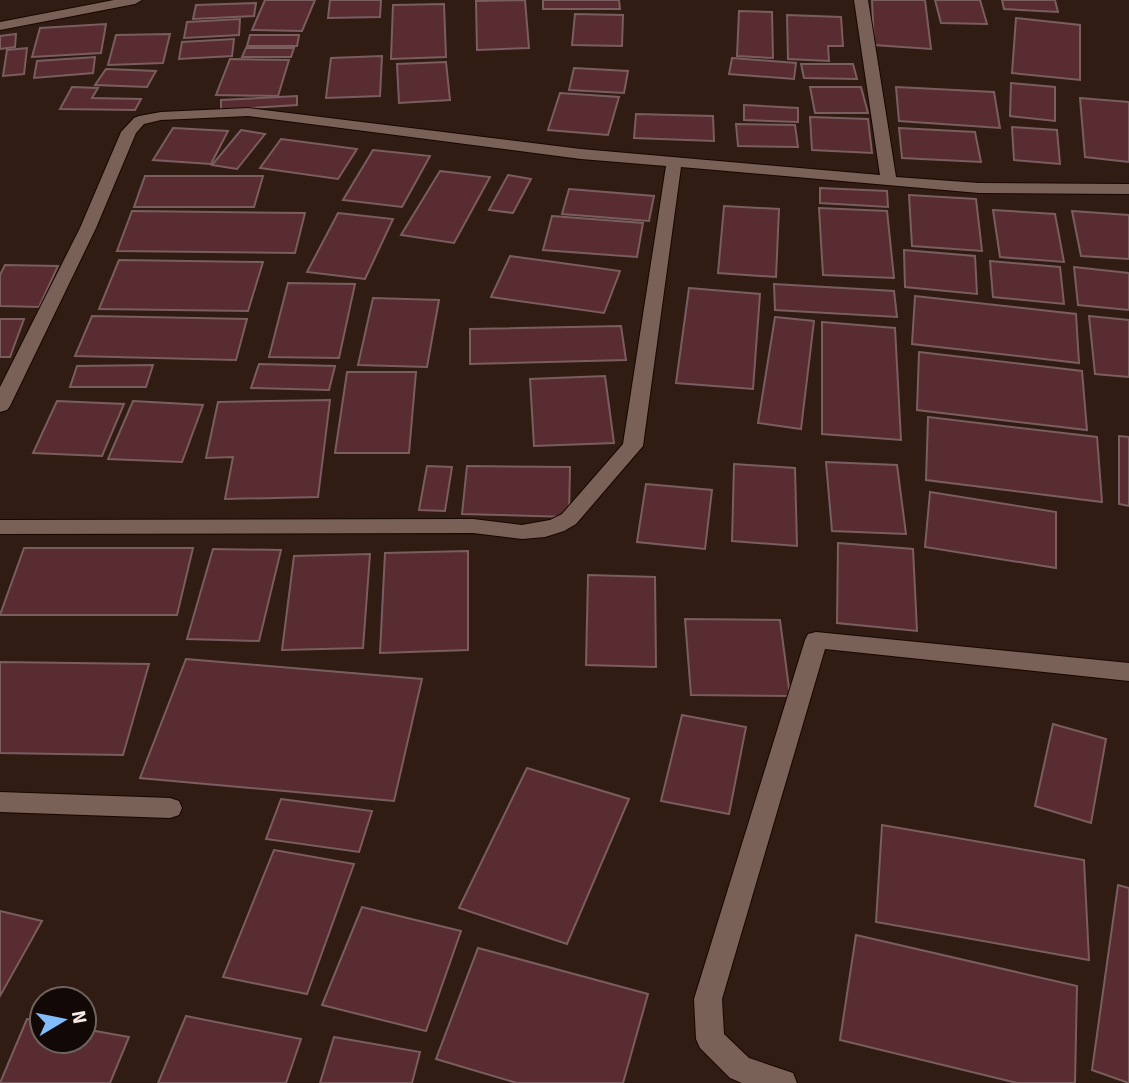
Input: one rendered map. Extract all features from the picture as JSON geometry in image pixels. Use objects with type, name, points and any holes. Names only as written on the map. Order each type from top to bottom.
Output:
[{"type":"street","points":[[0,26],[135,0]]},
{"type":"street","points":[[861,0],[889,181]]},
{"type":"street","points":[[0,406],[89,228],[129,132],[139,121],[161,116],[248,113],[674,163],[889,181],[979,187],[1129,189]]},
{"type":"street","points":[[0,527],[472,526],[536,534],[555,528],[569,519],[633,446],[674,163]]},
{"type":"street","points":[[783,1083],[740,1069],[710,1039],[708,999],[816,640],[1129,672]]},
{"type":"street","points":[[0,802],[170,808]]},
{"type":"building","points":[[265,0],[315,0],[302,31],[252,30]]},
{"type":"building","points":[[330,0],[381,0],[380,17],[328,18]]},
{"type":"building","points":[[525,0],[529,48],[477,50],[476,1]]},
{"type":"building","points":[[543,0],[619,0],[620,9],[543,9]]},
{"type":"building","points":[[872,0],[925,0],[931,49],[874,45]]},
{"type":"building","points":[[935,0],[980,0],[987,24],[941,23]]},
{"type":"building","points":[[1002,0],[1055,0],[1058,12],[1004,9]]},
{"type":"building","points":[[256,3],[254,16],[193,19],[196,5]]},
{"type":"building","points":[[444,4],[446,57],[391,59],[393,5]]},
{"type":"building","points":[[739,11],[772,12],[773,58],[737,56]]},
{"type":"building","points":[[575,14],[623,15],[622,46],[572,45]]},
{"type":"building","points":[[787,15],[841,17],[843,46],[828,46],[829,61],[788,59]]},
{"type":"building","points":[[1016,18],[1080,25],[1080,80],[1012,73]]},
{"type":"building","points":[[240,19],[239,35],[184,38],[187,22]]},
{"type":"building","points":[[106,24],[101,53],[32,57],[40,28]]},
{"type":"building","points":[[16,34],[15,47],[0,49],[0,36]]},
{"type":"building","points":[[170,34],[163,63],[108,65],[116,35]]},
{"type":"building","points":[[250,35],[299,35],[297,46],[247,46]]},
{"type":"building","points":[[234,39],[232,56],[179,59],[182,42]]},
{"type":"building","points":[[27,48],[24,74],[3,76],[7,50]]},
{"type":"building","points":[[246,48],[294,48],[291,57],[242,57]]},
{"type":"building","points":[[382,56],[380,96],[326,98],[331,58]]},
{"type":"building","points":[[95,57],[93,73],[34,78],[37,61]]},
{"type":"building","points":[[732,58],[796,63],[794,79],[729,74]]},
{"type":"building","points":[[230,59],[289,60],[278,96],[216,95]]},
{"type":"building","points":[[446,62],[450,100],[399,103],[397,64]]},
{"type":"building","points":[[801,64],[853,64],[857,79],[804,78]]},
{"type":"building","points":[[574,68],[628,71],[624,93],[569,90]]},
{"type":"building","points":[[106,69],[156,71],[147,87],[95,85]]},
{"type":"building","points":[[1011,83],[1055,87],[1055,121],[1010,116]]},
{"type":"building","points":[[72,87],[98,88],[92,98],[141,99],[135,110],[60,109]]},
{"type":"building","points":[[810,87],[861,87],[868,113],[815,113]]},
{"type":"building","points":[[896,87],[994,92],[1000,128],[899,121]]},
{"type":"building","points":[[560,93],[619,97],[608,135],[548,130]]},
{"type":"building","points":[[297,96],[297,105],[221,110],[221,100]]},
{"type":"building","points":[[1080,98],[1129,102],[1129,162],[1085,157]]},
{"type":"building","points":[[744,105],[798,108],[798,122],[744,120]]},
{"type":"building","points":[[636,114],[713,116],[714,141],[634,138]]},
{"type":"building","points":[[810,117],[868,119],[872,153],[812,150]]},
{"type":"building","points":[[736,124],[795,125],[798,147],[738,146]]},
{"type":"building","points":[[1012,127],[1057,130],[1060,164],[1014,160]]},
{"type":"building","points":[[173,128],[228,131],[211,164],[153,160]]},
{"type":"building","points":[[899,128],[975,132],[981,162],[902,158]]},
{"type":"building","points":[[241,130],[265,134],[237,169],[212,165]]},
{"type":"building","points":[[281,139],[357,149],[338,179],[260,168]]},
{"type":"building","points":[[373,150],[430,156],[402,207],[343,200]]},
{"type":"building","points":[[440,171],[490,177],[454,243],[401,235]]},
{"type":"building","points":[[508,175],[531,179],[513,213],[489,210]]},
{"type":"building","points":[[145,176],[263,176],[254,207],[134,207]]},
{"type":"building","points":[[820,188],[887,191],[888,207],[820,203]]},
{"type":"building","points":[[569,189],[654,196],[649,221],[562,214]]},
{"type":"building","points":[[909,195],[976,199],[982,251],[912,246]]},
{"type":"building","points":[[724,206],[779,209],[776,277],[718,273]]},
{"type":"building","points":[[819,208],[887,211],[894,278],[823,275]]},
{"type":"building","points":[[993,210],[1055,214],[1064,262],[1000,257]]},
{"type":"building","points":[[132,211],[305,213],[295,253],[117,251]]},
{"type":"building","points":[[1072,211],[1129,215],[1129,259],[1081,256]]},
{"type":"building","points":[[338,213],[393,219],[365,279],[307,272]]},
{"type":"building","points":[[552,216],[643,223],[637,257],[543,250]]},
{"type":"building","points":[[904,250],[975,256],[977,294],[905,287]]},
{"type":"building","points":[[510,256],[620,271],[604,313],[491,297]]},
{"type":"building","points":[[119,260],[263,262],[248,311],[99,309]]},
{"type":"building","points":[[990,261],[1060,267],[1064,304],[993,297]]},
{"type":"building","points":[[5,265],[58,266],[39,307],[0,306],[0,275]]},
{"type":"building","points":[[1074,267],[1129,273],[1129,310],[1078,305]]},
{"type":"building","points":[[288,283],[355,284],[339,358],[269,357]]},
{"type":"building","points":[[774,284],[894,291],[897,317],[775,310]]},
{"type":"building","points":[[689,288],[760,294],[753,389],[676,383]]},
{"type":"building","points":[[915,296],[1076,314],[1079,363],[912,344]]},
{"type":"building","points":[[373,298],[439,300],[427,367],[358,365]]},
{"type":"building","points":[[92,316],[247,319],[236,360],[75,356]]},
{"type":"building","points":[[1089,316],[1129,320],[1129,377],[1095,374]]},
{"type":"building","points":[[775,317],[814,321],[801,429],[758,423]]},
{"type":"building","points":[[0,319],[24,319],[10,357],[0,357]]},
{"type":"building","points":[[822,322],[895,328],[901,440],[822,434]]},
{"type":"building","points":[[621,326],[626,360],[470,364],[470,329]]},
{"type":"building","points":[[919,352],[1082,371],[1087,430],[917,410]]},
{"type":"building","points":[[259,364],[335,366],[329,390],[251,388]]},
{"type":"building","points":[[153,365],[146,387],[70,387],[77,366]]},
{"type":"building","points":[[347,372],[416,372],[409,453],[335,453]]},
{"type":"building","points":[[605,376],[614,443],[534,446],[530,379]]},
{"type":"building","points":[[330,400],[318,497],[225,499],[233,457],[206,458],[218,402]]},
{"type":"building","points":[[57,401],[124,404],[102,456],[33,453]]},
{"type":"building","points":[[133,401],[203,405],[182,462],[108,459]]},
{"type":"building","points":[[928,417],[1097,437],[1102,502],[926,480]]},
{"type":"building","points":[[1119,436],[1129,437],[1129,506],[1119,504]]},
{"type":"building","points":[[826,462],[897,465],[906,534],[832,531]]},
{"type":"building","points":[[734,464],[795,468],[797,546],[732,541]]},
{"type":"building","points":[[427,466],[452,467],[445,511],[419,510]]},
{"type":"building","points":[[467,466],[570,467],[569,517],[462,514]]},
{"type":"building","points":[[646,484],[712,490],[705,549],[637,542]]},
{"type":"building","points":[[930,492],[1056,512],[1056,568],[925,547]]},
{"type":"building","points":[[838,543],[913,549],[917,631],[837,623]]},
{"type":"building","points":[[24,548],[193,548],[177,615],[0,615]]},
{"type":"building","points":[[213,549],[281,550],[259,641],[187,639]]},
{"type":"building","points":[[468,551],[468,650],[380,653],[385,553]]},
{"type":"building","points":[[370,554],[363,648],[282,650],[294,556]]},
{"type":"building","points":[[588,575],[655,577],[656,667],[586,665]]},
{"type":"building","points":[[685,619],[780,620],[790,696],[691,695]]},
{"type":"building","points":[[186,659],[422,679],[394,801],[140,778]]},
{"type":"building","points":[[0,662],[149,664],[123,755],[0,753]]},
{"type":"building","points":[[682,715],[746,727],[729,814],[661,801]]},
{"type":"building","points":[[1053,724],[1106,739],[1091,823],[1035,806]]},
{"type":"building","points":[[527,768],[629,799],[567,944],[459,908]]},
{"type":"building","points":[[281,799],[372,811],[359,852],[266,839]]},
{"type":"building","points":[[882,825],[1084,860],[1089,960],[876,922]]},
{"type":"building","points":[[274,850],[354,864],[307,994],[223,977]]},
{"type":"building","points":[[1118,885],[1129,888],[1129,1083],[1092,1070]]},
{"type":"building","points":[[362,907],[461,931],[426,1031],[322,1005]]},
{"type":"building","points":[[0,911],[42,921],[0,996]]},
{"type":"building","points":[[856,935],[1077,986],[1075,1083],[1017,1083],[840,1040]]},
{"type":"building","points":[[478,948],[648,994],[623,1083],[517,1083],[436,1059]]},
{"type":"building","points":[[186,1016],[301,1039],[286,1083],[158,1083]]},
{"type":"building","points":[[27,1019],[28,1055],[98,1055],[98,1031],[129,1037],[110,1083],[0,1083]]},
{"type":"building","points":[[334,1037],[420,1052],[412,1083],[320,1083]]}]
